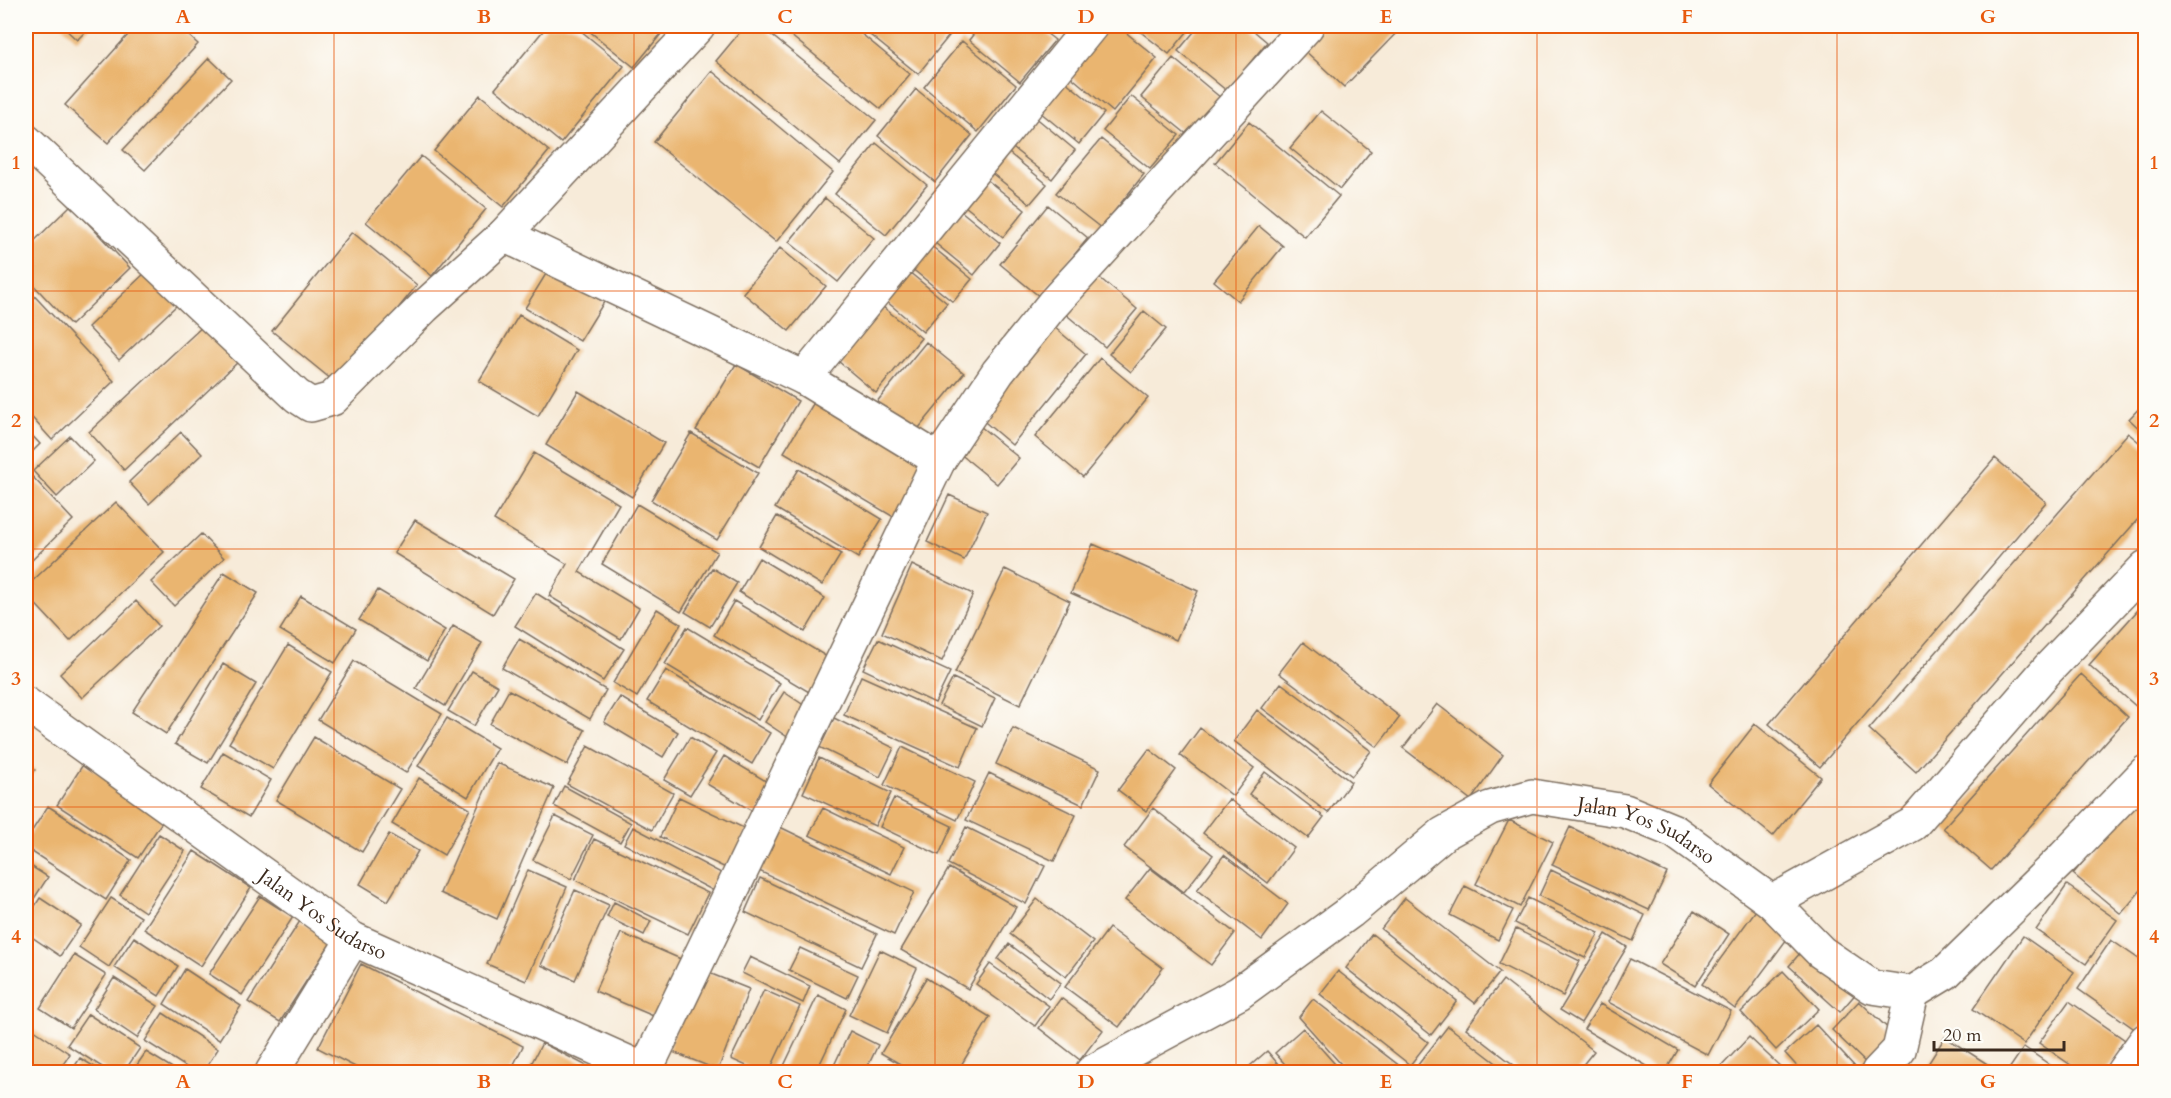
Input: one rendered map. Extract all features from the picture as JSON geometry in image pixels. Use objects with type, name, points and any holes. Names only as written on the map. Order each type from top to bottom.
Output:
[{"type":"street","points":[[26,141],[297,396],[311,405],[332,399],[424,307],[504,235],[698,26]]},
{"type":"street","points":[[804,378],[1091,26]]},
{"type":"street","points":[[647,1072],[939,460],[998,372],[1052,305],[1307,26]]},
{"type":"street","points":[[504,235],[804,378],[939,460]]},
{"type":"street","points":[[1772,902],[1913,824],[2048,669],[2145,567]]},
{"type":"street","name":"Jalan Yos Sudarso","points":[[26,704],[353,939],[647,1072]]},
{"type":"street","points":[[1878,1072],[1899,1050],[1912,993],[1945,973],[2064,857],[2145,771]]},
{"type":"street","name":"Jalan Yos Sudarso","points":[[1092,1072],[1239,993],[1350,912],[1443,834],[1490,808],[1532,796],[1625,811],[1674,831],[1772,902],[1821,952],[1872,987],[1912,993]]},
{"type":"street","points":[[272,1072],[353,939]]},
{"type":"street","points":[[2123,1072],[2145,1040]]},
{"type":"building","points":[[62,26],[91,26],[77,40]]},
{"type":"building","points":[[136,26],[178,26],[198,44],[108,143],[65,105]]},
{"type":"building","points":[[547,26],[575,26],[624,66],[561,143],[495,89]]},
{"type":"building","points":[[583,26],[651,26],[661,34],[634,67]]},
{"type":"building","points":[[745,26],[760,26],[876,120],[840,164],[716,61]]},
{"type":"building","points":[[779,26],[852,26],[910,74],[881,109]]},
{"type":"building","points":[[859,26],[957,26],[918,74]]},
{"type":"building","points":[[980,26],[1037,26],[1055,40],[1020,82],[969,40]]},
{"type":"building","points":[[1109,26],[1118,26],[1157,58],[1113,112],[1069,75]]},
{"type":"building","points":[[1133,26],[1192,26],[1169,54]]},
{"type":"building","points":[[1199,26],[1248,26],[1267,42],[1227,91],[1178,51]]},
{"type":"building","points":[[1319,26],[1402,27],[1344,87],[1300,46]]},
{"type":"building","points":[[962,41],[1016,85],[978,132],[924,87]]},
{"type":"building","points":[[209,58],[231,79],[145,170],[123,150]]},
{"type":"building","points":[[1173,58],[1221,98],[1189,136],[1141,97]]},
{"type":"building","points":[[712,71],[833,172],[776,242],[654,142]]},
{"type":"building","points":[[1065,81],[1104,113],[1079,144],[1040,112]]},
{"type":"building","points":[[916,89],[972,135],[935,182],[878,136]]},
{"type":"building","points":[[480,95],[549,151],[503,207],[434,151]]},
{"type":"building","points":[[1131,96],[1179,135],[1150,169],[1103,131]]},
{"type":"building","points":[[1321,111],[1371,151],[1340,189],[1290,148]]},
{"type":"building","points":[[1034,116],[1075,150],[1052,179],[1009,145]]},
{"type":"building","points":[[1249,122],[1339,196],[1305,237],[1215,163]]},
{"type":"building","points":[[1101,139],[1144,174],[1101,228],[1056,193]]},
{"type":"building","points":[[876,143],[927,185],[886,235],[835,194]]},
{"type":"building","points":[[1004,149],[1047,184],[1030,204],[988,170]]},
{"type":"building","points":[[421,156],[486,209],[432,276],[366,222]]},
{"type":"building","points":[[981,175],[1025,210],[1003,237],[959,201]]},
{"type":"building","points":[[825,198],[874,238],[838,282],[789,242]]},
{"type":"building","points":[[71,205],[130,268],[71,325],[26,277],[26,249]]},
{"type":"building","points":[[1048,205],[1088,238],[1040,297],[1000,264]]},
{"type":"building","points":[[955,206],[1000,243],[974,275],[929,238]]},
{"type":"building","points":[[1259,226],[1283,246],[1238,301],[1214,281]]},
{"type":"building","points":[[352,232],[417,285],[337,384],[272,331]]},
{"type":"building","points":[[924,240],[972,279],[953,302],[905,263]]},
{"type":"building","points":[[780,248],[826,286],[789,331],[743,293]]},
{"type":"building","points":[[903,267],[947,303],[923,332],[880,296]]},
{"type":"building","points":[[549,269],[604,302],[580,341],[525,308]]},
{"type":"building","points":[[1089,269],[1137,309],[1105,347],[1057,307]]},
{"type":"building","points":[[146,272],[177,305],[119,360],[88,327]]},
{"type":"building","points":[[26,287],[114,381],[52,440],[26,411]]},
{"type":"building","points":[[877,302],[921,338],[876,393],[832,356]]},
{"type":"building","points":[[1144,311],[1166,329],[1131,372],[1109,354]]},
{"type":"building","points":[[519,315],[577,350],[538,416],[479,381]]},
{"type":"building","points":[[1047,321],[1086,354],[1012,445],[973,412]]},
{"type":"building","points":[[204,325],[238,362],[124,470],[89,432]]},
{"type":"building","points":[[926,342],[964,373],[909,440],[871,409]]},
{"type":"building","points":[[1100,358],[1148,398],[1083,477],[1035,437]]},
{"type":"building","points":[[736,364],[798,401],[759,467],[696,430]]},
{"type":"building","points":[[578,391],[664,443],[632,497],[546,445]]},
{"type":"building","points":[[819,394],[932,461],[897,519],[784,452]]},
{"type":"building","points":[[2146,401],[2146,435],[2129,419]]},
{"type":"building","points":[[975,422],[1019,458],[997,484],[953,448]]},
{"type":"building","points":[[26,429],[40,444],[26,458]]},
{"type":"building","points":[[181,432],[202,454],[149,504],[129,482]]},
{"type":"building","points":[[691,433],[758,473],[717,540],[651,500]]},
{"type":"building","points":[[2128,433],[2146,448],[2146,510],[1916,772],[1869,729]]},
{"type":"building","points":[[70,436],[94,461],[57,497],[33,471]]},
{"type":"building","points":[[534,453],[619,504],[579,572],[639,608],[621,639],[549,596],[567,564],[494,520]]},
{"type":"building","points":[[1995,458],[2046,502],[1820,767],[1769,724]]},
{"type":"building","points":[[799,469],[882,519],[858,558],[775,508]]},
{"type":"building","points":[[30,474],[73,520],[26,566],[26,478]]},
{"type":"building","points":[[949,495],[987,512],[964,560],[927,542]]},
{"type":"building","points":[[116,502],[164,552],[70,641],[26,594],[26,587]]},
{"type":"building","points":[[637,504],[717,552],[681,612],[602,564]]},
{"type":"building","points":[[777,516],[841,554],[822,585],[759,547]]},
{"type":"building","points":[[415,520],[514,579],[493,614],[394,553]]},
{"type":"building","points":[[201,534],[224,558],[174,606],[151,582]]},
{"type":"building","points":[[1093,544],[1198,591],[1176,640],[1071,593]]},
{"type":"building","points":[[759,558],[825,598],[805,632],[739,592]]},
{"type":"building","points":[[912,565],[973,594],[942,661],[882,633]]},
{"type":"building","points":[[712,568],[737,583],[710,627],[685,612]]},
{"type":"building","points":[[1005,569],[1070,601],[1020,705],[955,673]]},
{"type":"building","points":[[224,572],[258,593],[166,734],[132,712]]},
{"type":"building","points":[[378,590],[445,630],[427,661],[359,620]]},
{"type":"building","points":[[536,593],[624,649],[603,681],[515,626]]},
{"type":"building","points":[[301,596],[356,629],[335,663],[280,630]]},
{"type":"building","points":[[136,601],[159,626],[82,698],[60,674]]},
{"type":"building","points":[[734,601],[834,661],[814,695],[714,635]]},
{"type":"building","points":[[2146,601],[2146,702],[2139,709],[2089,665]]},
{"type":"building","points":[[657,609],[681,624],[637,697],[613,683]]},
{"type":"building","points":[[453,626],[482,643],[445,706],[416,688]]},
{"type":"building","points":[[687,627],[780,683],[758,720],[665,664]]},
{"type":"building","points":[[519,639],[606,690],[590,719],[502,668]]},
{"type":"building","points":[[878,639],[950,672],[935,703],[863,669]]},
{"type":"building","points":[[1303,642],[1400,717],[1377,747],[1279,673]]},
{"type":"building","points":[[288,645],[332,672],[273,769],[229,743]]},
{"type":"building","points":[[354,661],[442,714],[406,773],[318,720]]},
{"type":"building","points":[[223,664],[256,684],[208,763],[175,744]]},
{"type":"building","points":[[666,670],[770,733],[752,764],[647,701]]},
{"type":"building","points":[[472,671],[498,686],[474,726],[448,711]]},
{"type":"building","points":[[2081,674],[2128,717],[1991,870],[1943,828]]},
{"type":"building","points":[[861,676],[977,728],[960,767],[844,715]]},
{"type":"building","points":[[953,678],[995,698],[982,726],[939,705]]},
{"type":"building","points":[[1281,683],[1371,751],[1352,776],[1262,708]]},
{"type":"building","points":[[509,690],[585,730],[567,765],[490,724]]},
{"type":"building","points":[[784,692],[811,710],[792,740],[765,722]]},
{"type":"building","points":[[620,697],[678,732],[663,757],[604,722]]},
{"type":"building","points":[[1437,704],[1503,755],[1471,800],[1403,748]]},
{"type":"building","points":[[1257,710],[1351,782],[1328,813],[1234,741]]},
{"type":"building","points":[[447,718],[497,748],[468,797],[418,766]]},
{"type":"building","points":[[834,718],[894,748],[880,777],[819,747]]},
{"type":"building","points":[[1755,724],[1821,777],[1773,836],[1708,784]]},
{"type":"building","points":[[1013,728],[1100,769],[1083,805],[996,764]]},
{"type":"building","points":[[1200,728],[1254,768],[1233,796],[1180,755]]},
{"type":"building","points":[[314,737],[400,789],[362,852],[276,800]]},
{"type":"building","points":[[690,737],[716,753],[690,795],[664,780]]},
{"type":"building","points":[[588,746],[673,793],[652,830],[567,784]]},
{"type":"building","points":[[902,747],[975,782],[957,820],[884,785]]},
{"type":"building","points":[[1149,749],[1176,770],[1146,811],[1118,790]]},
{"type":"building","points":[[223,752],[271,780],[249,817],[201,789]]},
{"type":"building","points":[[724,756],[774,786],[757,814],[707,784]]},
{"type":"building","points":[[819,758],[891,793],[875,826],[803,793]]},
{"type":"building","points":[[84,763],[166,816],[138,858],[57,805]]},
{"type":"building","points":[[497,763],[554,788],[497,919],[440,893]]},
{"type":"building","points":[[26,764],[35,770],[26,784]]},
{"type":"building","points":[[1265,772],[1324,817],[1308,838],[1249,794]]},
{"type":"building","points":[[989,773],[1076,815],[1054,861],[966,820]]},
{"type":"building","points":[[419,778],[470,809],[444,855],[392,824]]},
{"type":"building","points":[[2146,785],[2146,884],[2121,914],[2073,874]]},
{"type":"building","points":[[564,786],[631,823],[620,842],[554,806]]},
{"type":"building","points":[[679,797],[748,830],[730,870],[660,837]]},
{"type":"building","points":[[894,798],[952,826],[939,855],[880,827]]},
{"type":"building","points":[[1229,799],[1294,848],[1268,883],[1203,833]]},
{"type":"building","points":[[48,806],[131,860],[106,900],[26,848],[26,840]]},
{"type":"building","points":[[823,808],[904,847],[891,874],[809,835]]},
{"type":"building","points":[[1153,808],[1213,855],[1184,892],[1124,847]]},
{"type":"building","points":[[555,816],[593,835],[571,879],[533,860]]},
{"type":"building","points":[[1509,820],[1553,842],[1520,907],[1476,884]]},
{"type":"building","points":[[633,827],[723,874],[714,891],[624,844]]},
{"type":"building","points":[[780,827],[914,892],[894,935],[759,871]]},
{"type":"building","points":[[966,827],[1045,866],[1026,904],[948,864]]},
{"type":"building","points":[[1570,827],[1667,873],[1649,910],[1552,865]]},
{"type":"building","points":[[159,834],[185,851],[145,912],[120,895]]},
{"type":"building","points":[[389,834],[418,851],[388,901],[360,884]]},
{"type":"building","points":[[594,839],[708,893],[688,934],[575,880]]},
{"type":"building","points":[[194,851],[251,888],[201,966],[144,929]]},
{"type":"building","points":[[1224,855],[1288,904],[1262,940],[1197,890]]},
{"type":"building","points":[[26,863],[48,877],[26,911]]},
{"type":"building","points":[[949,868],[1016,907],[968,989],[901,950]]},
{"type":"building","points":[[1150,868],[1235,933],[1211,965],[1125,900]]},
{"type":"building","points":[[528,870],[567,887],[526,981],[487,964]]},
{"type":"building","points":[[1551,870],[1645,915],[1633,941],[1539,896]]},
{"type":"building","points":[[760,878],[877,934],[861,967],[745,912]]},
{"type":"building","points":[[2067,885],[2117,920],[2086,964],[2036,930]]},
{"type":"building","points":[[1465,886],[1513,910],[1498,940],[1450,915]]},
{"type":"building","points":[[575,890],[609,905],[575,980],[541,965]]},
{"type":"building","points":[[260,896],[293,917],[242,995],[209,974]]},
{"type":"building","points":[[40,898],[81,925],[60,956],[26,933],[26,920]]},
{"type":"building","points":[[111,898],[141,917],[109,967],[79,947]]},
{"type":"building","points":[[1405,898],[1500,972],[1475,1003],[1381,929]]},
{"type":"building","points":[[1528,898],[1599,933],[1585,958],[1515,923]]},
{"type":"building","points":[[1037,899],[1093,942],[1066,977],[1010,934]]},
{"type":"building","points":[[614,902],[651,921],[644,935],[607,917]]},
{"type":"building","points":[[1756,910],[1790,935],[1735,1009],[1702,984]]},
{"type":"building","points":[[1694,911],[1729,934],[1695,986],[1660,964]]},
{"type":"building","points":[[300,921],[332,941],[280,1022],[248,1002]]},
{"type":"building","points":[[1109,928],[1163,968],[1119,1027],[1065,987]]},
{"type":"building","points":[[1516,929],[1580,961],[1563,996],[1499,964]]},
{"type":"building","points":[[621,933],[683,960],[658,1018],[595,991]]},
{"type":"building","points":[[1372,934],[1457,1001],[1431,1035],[1346,968]]},
{"type":"building","points":[[1606,934],[1627,947],[1581,1023],[1560,1010]]},
{"type":"building","points":[[2023,936],[2074,972],[2024,1044],[1973,1009]]},
{"type":"building","points":[[134,937],[178,966],[159,996],[114,967]]},
{"type":"building","points":[[2111,940],[2146,964],[2146,1017],[2136,1030],[2078,989]]},
{"type":"building","points":[[1009,944],[1061,983],[1049,999],[998,959]]},
{"type":"building","points":[[1807,945],[1858,991],[1840,1012],[1789,966]]},
{"type":"building","points":[[800,948],[858,975],[847,998],[789,970]]},
{"type":"building","points":[[880,950],[917,968],[887,1033],[849,1015]]},
{"type":"building","points":[[74,955],[106,975],[71,1028],[40,1008]]},
{"type":"building","points":[[750,957],[810,986],[803,1003],[742,973]]},
{"type":"building","points":[[1630,959],[1731,1011],[1708,1055],[1608,1002]]},
{"type":"building","points":[[361,964],[523,1046],[510,1072],[365,1072],[318,1048]]},
{"type":"building","points":[[990,964],[1049,1006],[1035,1026],[976,984]]},
{"type":"building","points":[[185,969],[241,1006],[219,1040],[164,1004]]},
{"type":"building","points":[[699,969],[749,989],[718,1070],[668,1050]]},
{"type":"building","points":[[1338,971],[1428,1042],[1410,1065],[1320,994]]},
{"type":"building","points":[[1783,971],[1819,1009],[1776,1050],[1741,1012]]},
{"type":"building","points":[[114,978],[158,1006],[137,1038],[94,1009]]},
{"type":"building","points":[[926,978],[990,1017],[957,1072],[914,1072],[881,1053]]},
{"type":"building","points":[[1503,980],[1594,1051],[1577,1072],[1523,1072],[1466,1028]]},
{"type":"building","points":[[764,990],[800,1006],[769,1072],[760,1072],[731,1059]]},
{"type":"building","points":[[818,995],[846,1009],[816,1072],[781,1072]]},
{"type":"building","points":[[1061,998],[1103,1030],[1080,1060],[1039,1028]]},
{"type":"building","points":[[1313,999],[1401,1067],[1397,1072],[1348,1072],[1299,1017]]},
{"type":"building","points":[[1859,1001],[1897,1037],[1869,1066],[1832,1030]]},
{"type":"building","points":[[2069,1001],[2125,1040],[2103,1072],[2081,1072],[2039,1043]]},
{"type":"building","points":[[1600,1004],[1678,1050],[1665,1072],[1657,1072],[1584,1029]]},
{"type":"building","points":[[163,1013],[218,1049],[203,1072],[194,1072],[145,1041]]},
{"type":"building","points":[[88,1014],[140,1048],[124,1072],[110,1072],[67,1045]]},
{"type":"building","points":[[1816,1025],[1856,1068],[1851,1072],[1802,1072],[1785,1053]]},
{"type":"building","points":[[1448,1026],[1508,1072],[1416,1072],[1414,1070]]},
{"type":"building","points":[[31,1028],[70,1054],[58,1072],[35,1072],[26,1066],[26,1037]]},
{"type":"building","points":[[1303,1028],[1342,1072],[1292,1072],[1275,1053]]},
{"type":"building","points":[[850,1031],[878,1045],[865,1072],[831,1072]]},
{"type":"building","points":[[1749,1037],[1786,1072],[1716,1072]]},
{"type":"building","points":[[1945,1037],[1992,1067],[1988,1072],[1923,1072]]},
{"type":"building","points":[[542,1043],[587,1066],[584,1072],[527,1072]]},
{"type":"building","points":[[2024,1047],[2060,1072],[2007,1072]]},
{"type":"building","points":[[1267,1051],[1285,1072],[1243,1072]]},
{"type":"building","points":[[146,1052],[179,1072],[132,1072]]},
{"type":"building","points":[[80,1058],[103,1072],[71,1072]]}]
